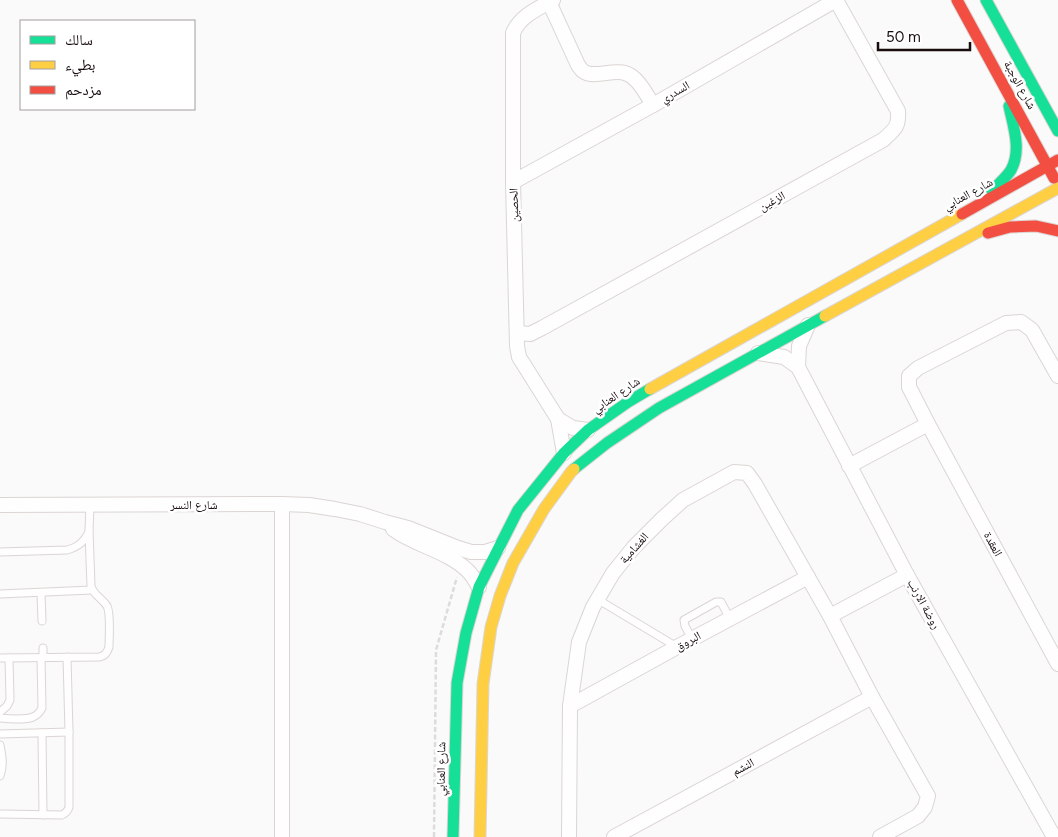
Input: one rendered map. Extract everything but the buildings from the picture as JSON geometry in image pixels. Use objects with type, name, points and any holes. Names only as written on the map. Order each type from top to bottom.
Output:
[{"type":"street","name":"السدري","points":[[513,182],[653,105],[836,0]]},
{"type":"street","name":"الزغين","points":[[517,333],[530,334],[542,328],[883,140],[896,128],[899,121],[898,111],[836,0]]},
{"type":"street","name":"شارع الوجبة","points":[[957,0],[1007,91],[1056,172]]},
{"type":"street","points":[[968,0],[1056,172]]},
{"type":"street","name":"شارع الوجبة","points":[[986,0],[1058,131]]},
{"type":"street","points":[[551,1],[578,65],[584,72],[590,74],[612,71],[626,73],[637,81],[653,105]]},
{"type":"street","name":"الحصين","points":[[551,1],[526,16],[517,24],[513,33],[513,182],[517,346],[519,357],[558,419],[564,453]]},
{"type":"street","points":[[1029,78],[1058,107]]},
{"type":"street","points":[[982,202],[1010,170],[1015,156],[1016,143],[1007,91]]},
{"type":"street","points":[[480,837],[484,684],[492,627],[500,596],[513,564],[540,517],[571,472],[607,443],[659,408],[966,238],[1056,172]]},
{"type":"street","points":[[857,299],[863,289],[873,281],[1056,172]]},
{"type":"street","name":"شارع العنابي","points":[[453,837],[457,683],[460,658],[479,587],[518,510],[564,453],[588,430],[628,402],[668,378],[982,202],[1056,172]]},
{"type":"street","points":[[966,238],[1010,228],[1036,226],[1058,231]]},
{"type":"street","name":"العقدة","points":[[1058,376],[1032,330],[1021,322],[1006,323],[918,368],[909,376],[909,387],[928,424],[1058,664]]},
{"type":"street","points":[[798,367],[799,346],[808,325]]},
{"type":"street","points":[[757,353],[784,357],[798,367]]},
{"type":"street","name":"روضة الارنب","points":[[798,367],[907,575],[1054,837]]},
{"type":"street","points":[[558,419],[573,428],[588,430]]},
{"type":"street","points":[[849,466],[928,424]]},
{"type":"street","name":"الغشامية","points":[[569,837],[570,706],[579,642],[597,599],[613,573],[634,547],[662,519],[683,500],[734,472],[747,474],[756,484],[928,796],[925,807],[918,816],[880,837]]},
{"type":"street","points":[[282,504],[282,837]]},
{"type":"street","name":"شارع النسر","points":[[0,505],[309,505],[360,514],[408,528],[464,550],[478,552],[498,548]]},
{"type":"street","name":"شارع النسر","points":[[385,522],[404,536],[451,559],[468,571],[479,587]]},
{"type":"street","points":[[830,616],[907,575]]},
{"type":"street","name":"البروق","points":[[570,706],[808,578]]},
{"type":"street","name":"النشم","points":[[614,837],[872,697]]},
{"type":"lane","points":[[0,658],[99,657],[104,656],[108,652],[108,610],[105,603],[92,590],[89,531],[90,505]]},
{"type":"lane","points":[[0,552],[67,550],[81,544],[89,531]]},
{"type":"lane","points":[[0,594],[92,590]]},
{"type":"lane","points":[[41,592],[42,621]]},
{"type":"lane","points":[[597,599],[677,647]]},
{"type":"lane","points":[[692,639],[684,620],[716,602],[721,602],[730,619]]},
{"type":"lane","points":[[0,718],[33,717],[40,712],[42,708],[42,648]]},
{"type":"lane","points":[[0,712],[7,706],[10,700],[9,658]]},
{"type":"lane","points":[[0,814],[43,815],[62,814],[68,811],[70,732],[67,658]]},
{"type":"lane","points":[[0,776],[2,756],[0,734],[70,732]]},
{"type":"lane","points":[[42,733],[43,815]]},
{"type":"traffic: fast","points":[[986,0],[1058,131]]},
{"type":"traffic: fast","points":[[992,191],[1011,170],[1016,154],[1016,138],[1009,106]]},
{"type":"traffic: fast","points":[[574,469],[607,443],[659,408],[825,316]]},
{"type":"traffic: fast","points":[[453,837],[457,683],[466,633],[479,587],[518,510],[564,453],[588,430],[650,389]]},
{"type":"traffic: slow","points":[[825,316],[1058,188]]},
{"type":"traffic: slow","points":[[650,389],[962,214]]},
{"type":"traffic: slow","points":[[480,837],[483,684],[491,627],[500,596],[513,563],[544,509],[574,469]]},
{"type":"traffic: jam","points":[[957,0],[1054,178]]},
{"type":"traffic: jam","points":[[962,214],[1058,160]]},
{"type":"traffic: jam","points":[[988,233],[1010,227],[1036,226],[1058,231]]}]
